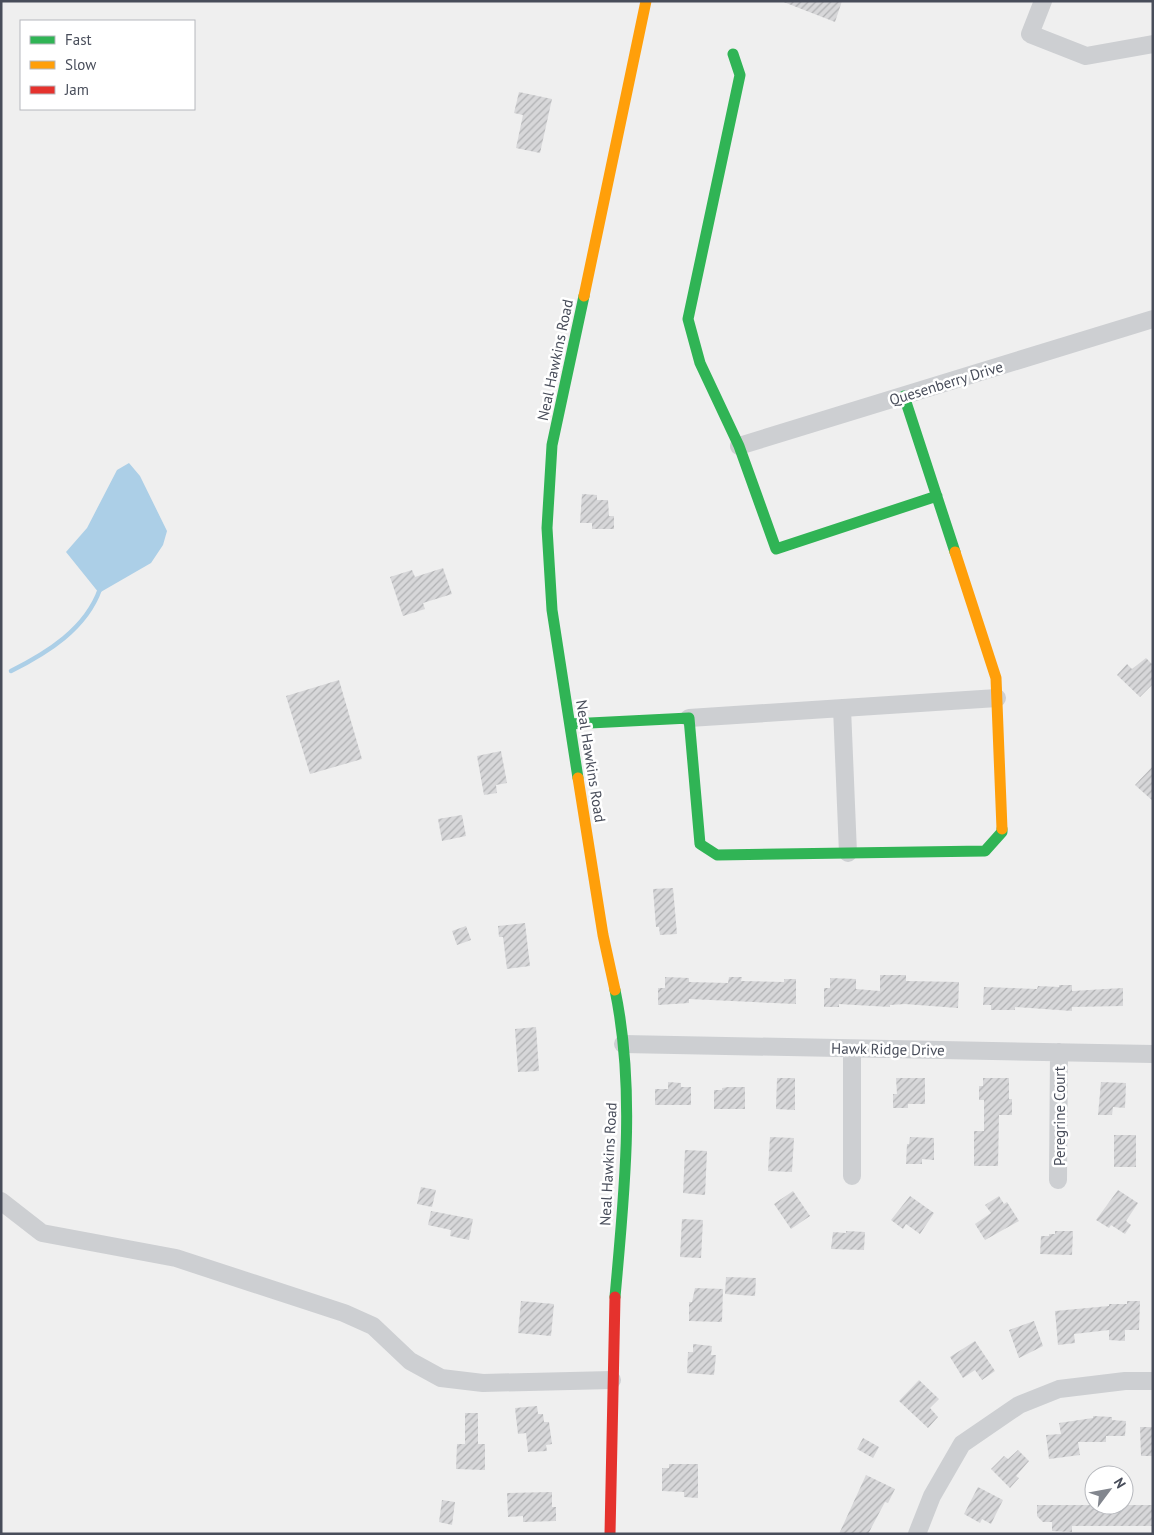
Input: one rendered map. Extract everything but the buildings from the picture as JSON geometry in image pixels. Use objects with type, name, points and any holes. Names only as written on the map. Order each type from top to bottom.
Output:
[{"type":"street","name":"Neal Hawkins Road","points":[[610,1534],[615,1299],[625,1180],[627,1098],[618,1005],[603,935],[548,576],[546,514],[552,445],[646,1]]},
{"type":"street","points":[[1042,1],[1030,34],[1086,56],[1153,44]]},
{"type":"street","points":[[733,54],[740,75],[688,319],[700,363],[739,446],[776,548],[937,496]]},
{"type":"street","name":"Quesenberry Drive","points":[[739,446],[1153,319]]},
{"type":"street","points":[[689,718],[700,844],[717,855],[985,851],[1002,832],[996,678],[904,396]]},
{"type":"street","points":[[570,724],[997,698]]},
{"type":"street","points":[[842,708],[848,853]]},
{"type":"street","name":"Hawk Ridge Drive","points":[[623,1044],[1153,1054]]},
{"type":"street","points":[[852,1049],[852,1176]]},
{"type":"street","name":"Peregrine Court","points":[[1058,1180],[1059,1052]]},
{"type":"street","points":[[1,1202],[42,1233],[176,1258],[344,1313],[373,1326],[410,1361],[441,1378],[483,1383],[612,1380]]},
{"type":"street","points":[[921,1532],[932,1496],[962,1444],[1020,1405],[1059,1388],[1125,1380],[1153,1381]]},
{"type":"water","points":[[129,463],[140,476],[167,531],[163,545],[151,563],[99,593],[66,552],[87,528],[117,470]]},
{"type":"waterway","points":[[11,671],[51,648],[75,628],[94,603],[100,589]]},
{"type":"traffic: fast","points":[[733,54],[740,75],[688,319],[700,363],[739,446],[776,549],[937,496]]},
{"type":"traffic: fast","points":[[578,778],[552,610],[547,528],[552,445],[584,296]]},
{"type":"traffic: fast","points":[[904,396],[955,552]]},
{"type":"traffic: fast","points":[[570,724],[689,718],[700,844],[717,855],[985,851],[1002,832],[1002,829]]},
{"type":"traffic: fast","points":[[615,990],[625,1066],[627,1105],[622,1220],[615,1297]]},
{"type":"traffic: slow","points":[[584,296],[646,1]]},
{"type":"traffic: slow","points":[[955,552],[996,678],[1002,829]]},
{"type":"traffic: slow","points":[[578,778],[603,935],[615,990]]},
{"type":"traffic: jam","points":[[610,1534],[615,1297]]}]
